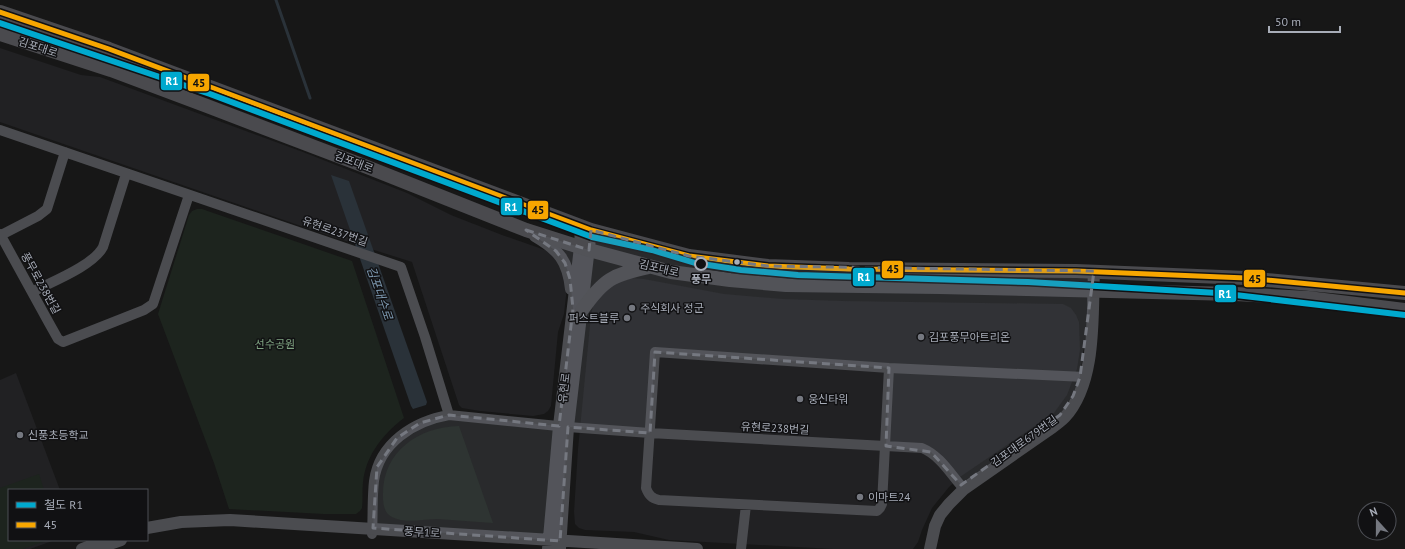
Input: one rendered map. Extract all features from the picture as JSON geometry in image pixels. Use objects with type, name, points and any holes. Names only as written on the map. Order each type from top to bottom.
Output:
[{"type":"main road","name":"김포대로","points":[[0,12],[109,49],[586,228],[689,256],[768,266],[849,269],[1094,271],[1246,278],[1405,293]]},
{"type":"main road","name":"김포대로","points":[[0,34],[111,70],[367,167],[526,230],[584,248],[672,272],[730,280],[786,285],[946,287],[1234,294],[1300,298],[1405,310]]},
{"type":"main road","points":[[578,310],[599,288],[609,280],[628,271],[651,266]]},
{"type":"street","name":"유현로237번길","points":[[0,130],[401,267],[449,414]]},
{"type":"street","points":[[0,234],[38,216],[47,209],[65,152]]},
{"type":"street","points":[[32,292],[92,260],[100,252],[126,174]]},
{"type":"street","name":"풍무로238번길","points":[[0,234],[58,339],[63,342],[144,310],[153,304],[189,195]]},
{"type":"street","name":"유현로","points":[[554,545],[564,426],[586,228]]},
{"type":"street","points":[[526,230],[547,243],[556,251],[565,263],[578,310]]},
{"type":"street","name":"김포대로679번길","points":[[925,549],[930,524],[936,512],[945,501],[1033,436],[1060,415],[1067,407],[1083,377],[1094,271]]},
{"type":"street","points":[[889,368],[882,504],[877,511],[659,500],[652,498],[648,494],[646,488],[655,352],[889,368],[1083,377]]},
{"type":"street","points":[[372,531],[374,480],[377,467],[382,457],[397,438],[409,429],[433,417],[449,414],[564,426]]},
{"type":"street","name":"유현로238번길","points":[[564,426],[650,433],[922,448],[931,452],[943,463],[962,487]]},
{"type":"street","name":"김포대로679번길","points":[[930,549],[935,526],[940,515],[962,487]]},
{"type":"street","points":[[742,549],[746,505]]},
{"type":"street","name":"풍무1로","points":[[148,528],[181,522],[218,520],[616,549]]},
{"type":"street","name":"풍무1로","points":[[148,532],[170,528],[217,525],[372,531]]},
{"type":"street","points":[[82,549],[103,541]]},
{"type":"street","points":[[96,549],[118,541]]},
{"type":"street","name":"풍무1로","points":[[554,545],[697,549]]},
{"type":"highlighted area","points":[[526,230],[589,250],[591,230],[689,256],[768,266],[1094,271],[1080,377],[1073,396],[1060,415],[961,485],[931,452],[886,446],[889,368],[655,352],[650,433],[568,427],[560,541],[373,528],[377,467],[397,438],[420,423],[449,415],[559,426],[573,309],[570,279],[565,263],[556,251]]},
{"type":"shaded area","points":[[0,48],[81,75],[100,77],[303,152],[407,193],[451,215],[545,250],[555,256],[561,264],[566,285],[566,296],[564,314],[558,332],[551,406],[548,411],[544,414],[533,416],[480,411],[462,408],[459,405],[412,262],[330,236],[0,122]]},
{"type":"shaded area","points":[[631,278],[644,279],[724,294],[783,299],[1063,304],[1071,308],[1079,322],[1080,350],[1077,369],[1067,395],[1054,413],[960,477],[949,487],[932,508],[918,542],[913,549],[833,549],[669,540],[634,532],[585,530],[579,528],[575,524],[574,512],[578,449],[591,315],[593,306],[607,286]]},
{"type":"shaded area","name":"신풍초등학교","points":[[16,373],[60,489],[8,489],[8,541],[52,541],[30,549],[0,549],[0,380]]},
{"type":"green space","name":"선수공원","points":[[202,209],[352,261],[404,418],[389,431],[372,454],[365,472],[362,508],[356,514],[324,514],[229,509],[214,463],[158,314],[189,215],[192,211]]},
{"type":"green space","points":[[459,426],[493,523],[438,519],[409,521],[397,519],[389,515],[384,508],[383,502],[384,480],[396,455],[405,445],[430,431],[444,427]]},
{"type":"green space","points":[[39,474],[44,489],[8,489],[8,541],[45,541],[23,549],[0,549],[0,488]]},
{"type":"water","points":[[331,175],[349,181],[427,402],[426,405],[413,409],[411,406]]},
{"type":"waterway","name":"김포대수로","points":[[276,0],[310,98]]},
{"type":"rail line","name":"R1","points":[[0,23],[210,94],[592,237],[652,250],[695,263],[741,270],[798,275],[1028,282],[1218,293],[1405,315]]},
{"type":"transit line","name":"45","points":[[0,12],[109,49],[591,230],[689,256],[768,266],[849,269],[1076,271],[1246,278],[1405,293]]},
{"type":"place","name":"풍무","points":[[701,264]]},
{"type":"place","name":"주식회사 정군","points":[[632,308]]},
{"type":"place","name":"퍼스트블루","points":[[627,318]]},
{"type":"place","name":"김포풍무아트리온","points":[[921,337]]},
{"type":"place","name":"웅신타워","points":[[800,399]]},
{"type":"place","name":"신풍초등학교","points":[[20,435]]},
{"type":"place","name":"이마트24","points":[[860,497]]}]
